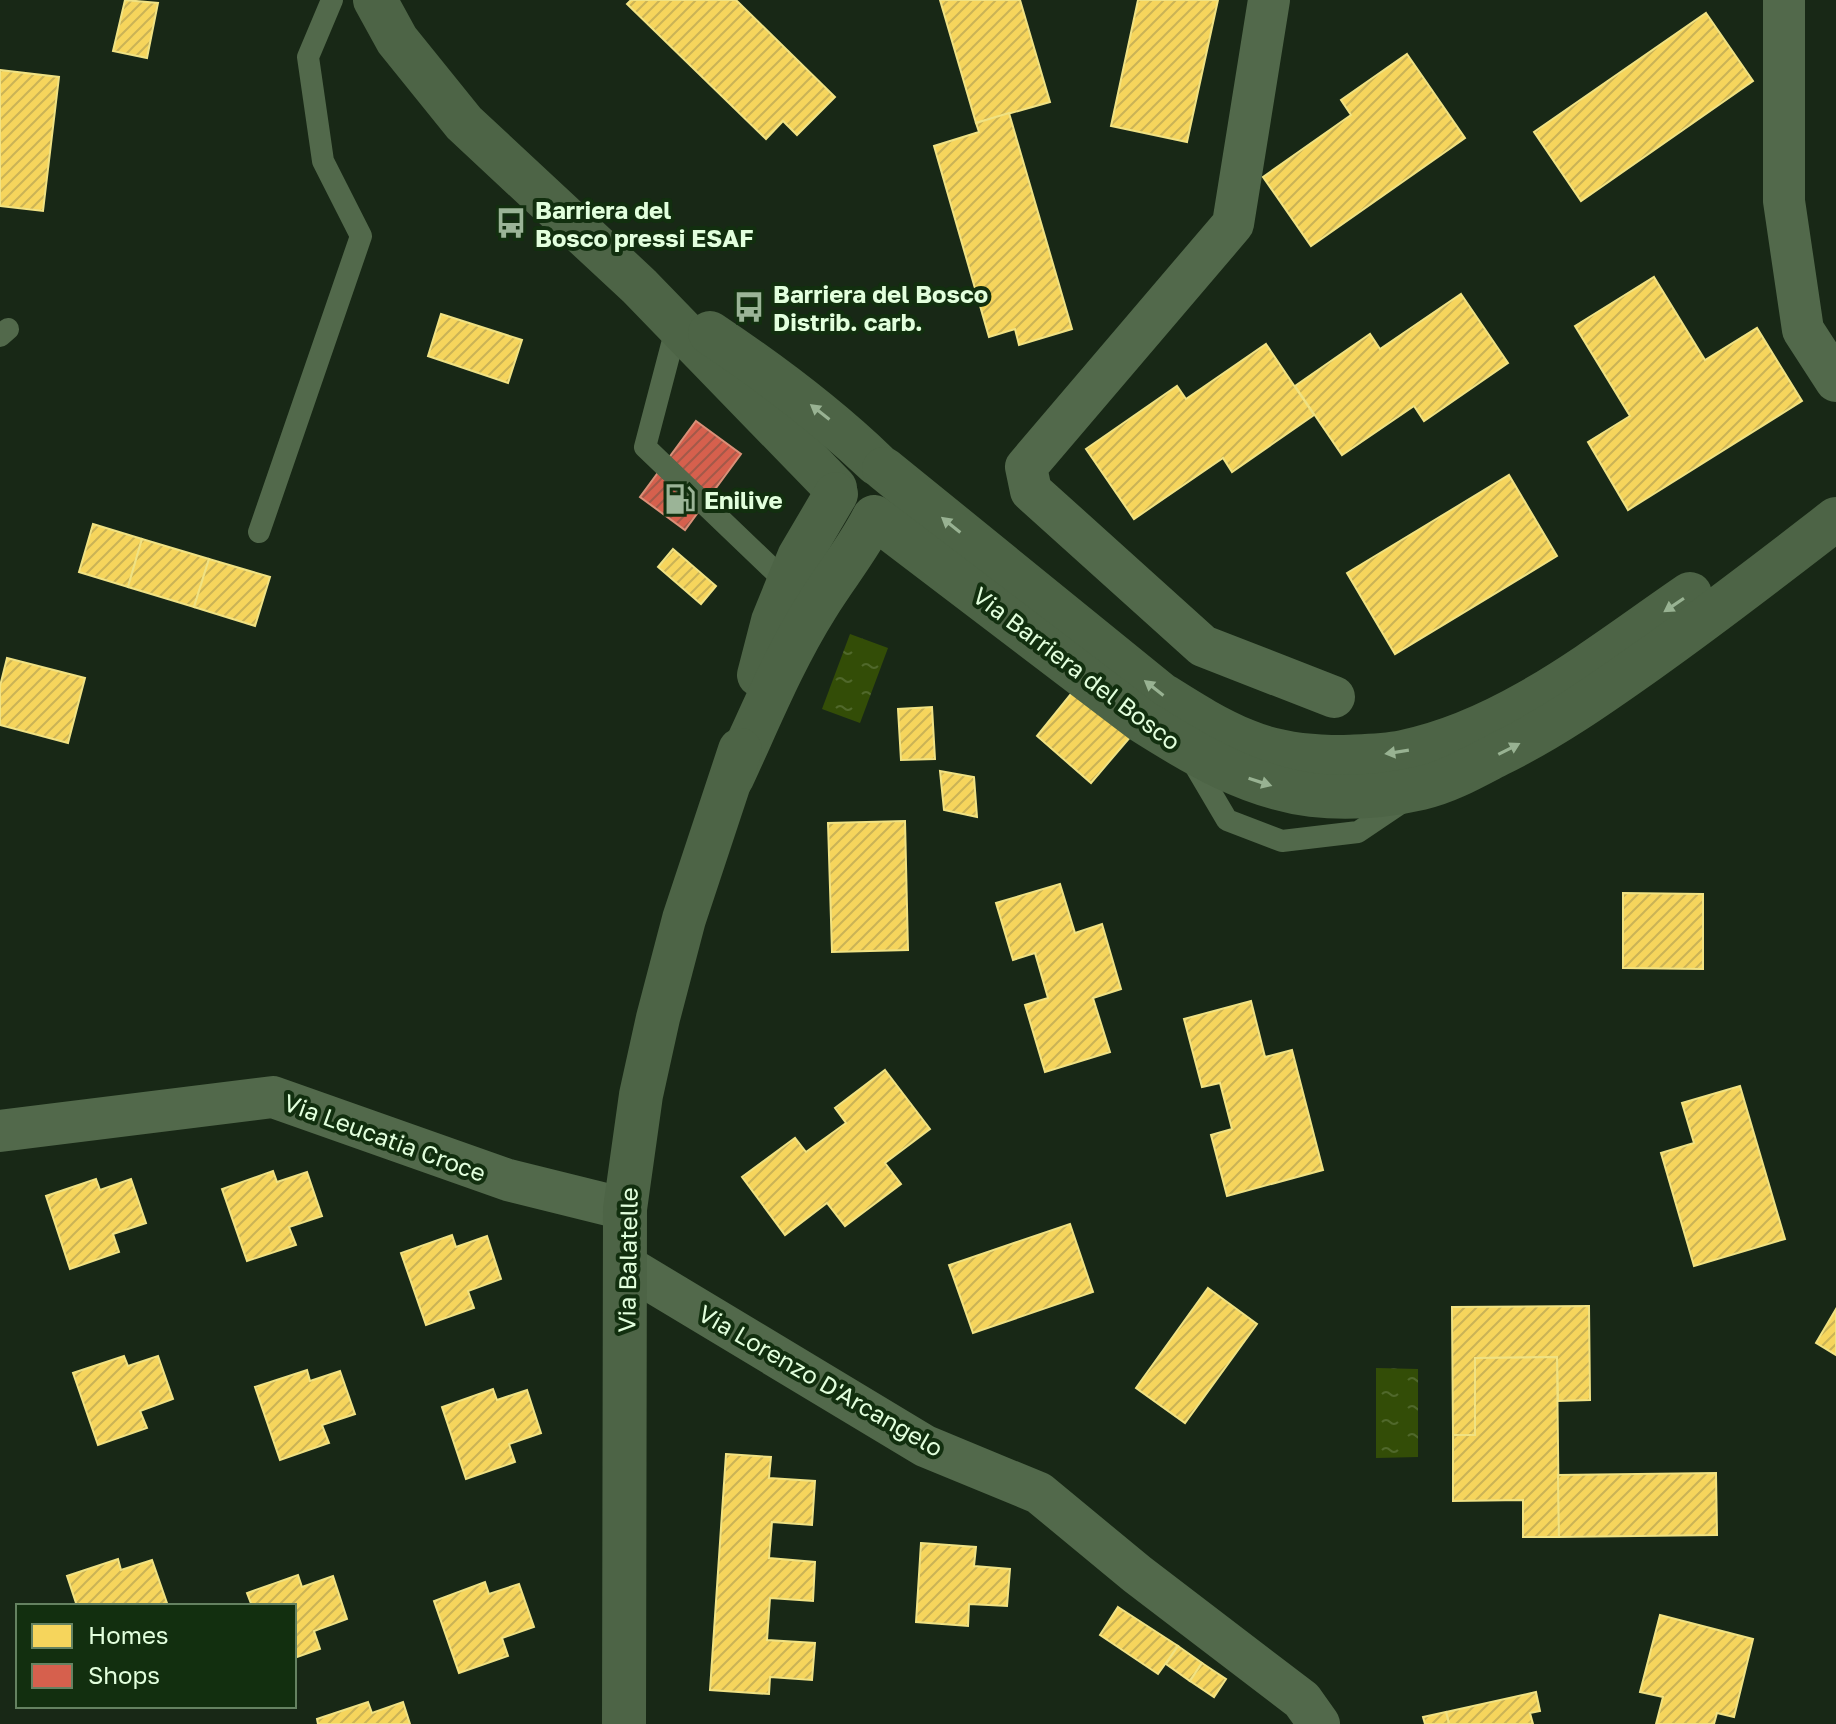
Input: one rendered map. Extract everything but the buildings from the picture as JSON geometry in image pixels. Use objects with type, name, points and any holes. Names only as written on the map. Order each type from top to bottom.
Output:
[{"type":"main road","points":[[375,0],[397,40],[464,123],[639,286],[825,480],[841,508],[864,518],[874,517],[886,509],[893,494],[890,476],[868,461],[850,464],[838,479],[825,480]]},
{"type":"main road","name":"Via Barriera del Bosco","points":[[639,286],[778,378],[836,424],[881,467],[1161,694],[1200,719],[1247,742],[1309,757],[1402,753],[1449,739],[1503,715],[1557,685],[1721,573],[1836,506]]},
{"type":"main road","points":[[801,582],[825,480]]},
{"type":"main road","points":[[801,582],[859,546],[874,517]]},
{"type":"main road","name":"Via Barriera del Bosco","points":[[874,517],[1142,721],[1184,748],[1234,773],[1276,787],[1312,795],[1351,797],[1423,788],[1466,771],[1574,713],[1726,605],[1836,519]]},
{"type":"main road","points":[[801,582],[857,572],[900,555],[929,557]]},
{"type":"main road","name":"Via Balatelle","points":[[625,1719],[625,1209],[641,1095],[684,919],[732,778],[773,621],[801,582]]},
{"type":"street","points":[[1269,0],[1233,224],[1026,467],[1031,491],[1203,646],[1334,697]]},
{"type":"street","points":[[1784,0],[1784,201],[1803,330],[1836,381]]},
{"type":"street","name":"Via Leucatia Croce","points":[[0,1131],[273,1097],[508,1180],[625,1209]]},
{"type":"street","name":"Via Lorenzo D'Arcangelo","points":[[626,1266],[925,1446],[1039,1493],[1137,1574],[1302,1700],[1319,1724]]},
{"type":"lane","points":[[259,532],[361,236],[323,161],[308,57],[332,0]]},
{"type":"lane","points":[[677,325],[645,447],[801,582]]},
{"type":"water","points":[[850,634],[888,648],[860,723],[822,709]]},
{"type":"water","points":[[1376,1368],[1418,1369],[1418,1457],[1376,1458]]},
{"type":"place","name":"Barriera del Bosco pressi ESAF","points":[[511,223]]},
{"type":"place","name":"Barriera del Bosco Distrib. carb.","points":[[749,307]]},
{"type":"place","name":"Enilive","points":[[680,499]]}]
